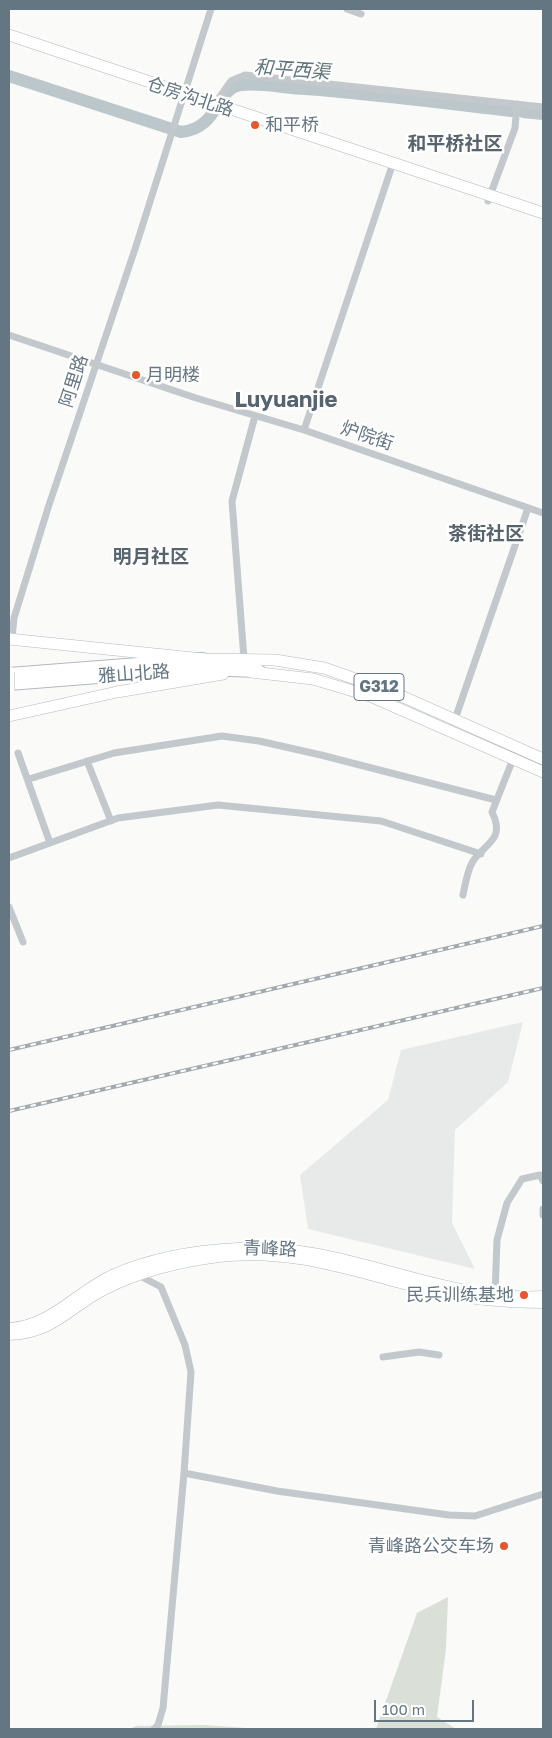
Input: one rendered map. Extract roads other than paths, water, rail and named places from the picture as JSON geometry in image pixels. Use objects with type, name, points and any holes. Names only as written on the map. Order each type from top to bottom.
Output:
[{"type":"highway","points":[[9,673],[203,659]]},
{"type":"highway","name":"雅山北路","points":[[9,684],[200,669],[259,671]]},
{"type":"main road","name":"仓房沟北路","points":[[9,35],[182,97]]},
{"type":"main road","name":"仓房沟北路","points":[[9,43],[182,97],[490,198],[543,213]]},
{"type":"main road","name":"仓房沟北路","points":[[490,198],[543,219]]},
{"type":"main road","name":"G312","points":[[10,639],[203,659],[275,660],[324,668],[390,692],[543,759]]},
{"type":"main road","name":"G312","points":[[9,716],[117,692],[202,676],[259,671],[312,679],[370,696],[543,772]]},
{"type":"main road","points":[[9,673],[9,690]]},
{"type":"main road","name":"青峰路","points":[[9,1328],[24,1326],[46,1318],[100,1282],[218,1249],[275,1247],[323,1254],[438,1284],[496,1294],[543,1296]]},
{"type":"main road","name":"青峰路","points":[[9,1335],[41,1330],[59,1321],[104,1290],[142,1269],[219,1257],[288,1256],[325,1262],[456,1296],[493,1302],[543,1302]]},
{"type":"street","name":"阿里路","points":[[10,639],[14,618],[95,364],[211,9]]},
{"type":"street","points":[[347,9],[361,14]]},
{"type":"street","points":[[216,108],[231,81],[245,75],[543,107]]},
{"type":"street","points":[[490,198],[516,128],[517,104]]},
{"type":"street","points":[[304,430],[392,166]]},
{"type":"street","name":"炉院街","points":[[9,335],[255,416],[304,430],[543,513]]},
{"type":"street","points":[[244,659],[232,501],[255,416]]},
{"type":"street","points":[[450,731],[528,508]]},
{"type":"street","points":[[29,780],[114,753],[222,736],[259,741],[321,755],[496,800]]},
{"type":"street","points":[[18,753],[50,843]]},
{"type":"street","points":[[463,895],[473,862],[492,843],[496,833],[497,821],[492,812],[513,759]]},
{"type":"street","points":[[87,761],[111,821]]},
{"type":"street","points":[[9,858],[111,821],[218,804],[381,821],[481,854]]},
{"type":"street","points":[[9,907],[23,942]]},
{"type":"street","points":[[496,1294],[497,1240],[507,1203],[522,1179],[540,1175],[543,1181]]},
{"type":"street","points":[[543,1209],[543,1215]]},
{"type":"street","points":[[142,1269],[148,1281],[161,1287],[185,1345],[191,1372],[163,1708],[158,1725],[154,1729]]},
{"type":"street","points":[[543,1296],[543,1302]]},
{"type":"street","points":[[383,1357],[419,1352],[439,1355]]},
{"type":"street","points":[[184,1473],[276,1490],[449,1515],[475,1516],[543,1494]]},
{"type":"waterway","name":"和平西渠","points":[[9,76],[181,132],[203,124],[226,93],[241,85],[265,85],[357,93],[511,111]]},
{"type":"waterway","name":"和平西渠","points":[[523,112],[543,114]]},
{"type":"railway","points":[[9,1050],[543,926]]},
{"type":"railway","points":[[9,1111],[543,988]]},
{"type":"place","name":"和平桥","points":[[255,125]]},
{"type":"place","name":"月明楼","points":[[136,375]]},
{"type":"place","name":"民兵训练基地","points":[[524,1295]]},
{"type":"place","name":"青峰路公交车场","points":[[504,1546]]},
{"type":"district","name":"和平桥社区","points":[[455,144]]},
{"type":"district","name":"Luyuanjie","points":[[286,400]]},
{"type":"district","name":"茶街社区","points":[[486,534]]},
{"type":"district","name":"明月社区","points":[[151,557]]}]
